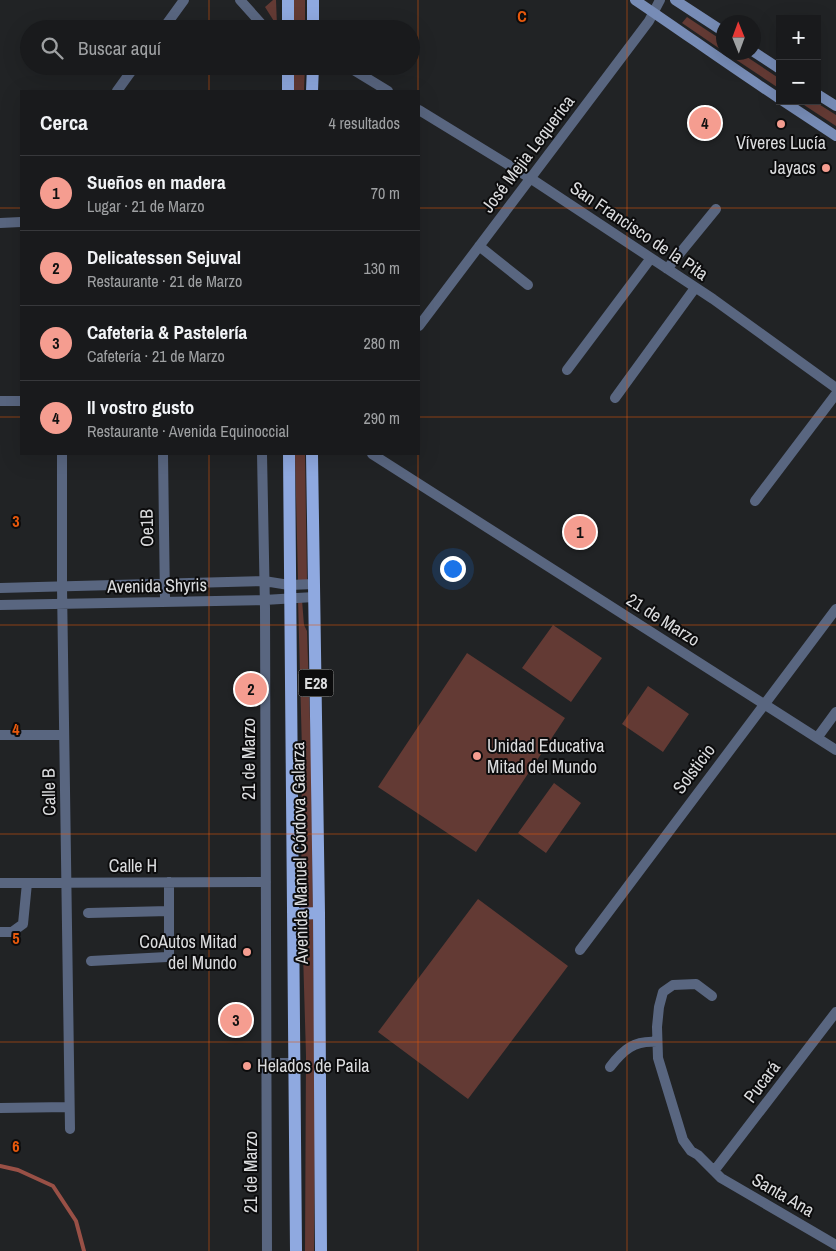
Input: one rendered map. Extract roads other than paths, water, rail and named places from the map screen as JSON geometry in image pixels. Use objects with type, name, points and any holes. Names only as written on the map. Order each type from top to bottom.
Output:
[{"type":"main road","points":[[288,0],[288,20]]},
{"type":"main road","points":[[313,0],[313,20]]},
{"type":"main road","points":[[636,0],[776,97]]},
{"type":"main road","points":[[675,0],[716,27]]},
{"type":"main road","points":[[761,57],[776,66]]},
{"type":"main road","points":[[287,75],[288,90]]},
{"type":"main road","points":[[312,90],[313,75]]},
{"type":"main road","points":[[821,97],[836,106]]},
{"type":"main road","points":[[789,105],[836,136]]},
{"type":"main road","name":"Avenida Manuel Córdova Galarza","points":[[289,455],[296,1251]]},
{"type":"main road","name":"Avenida Manuel Córdova Galarza","points":[[312,455],[319,913],[321,1251]]},
{"type":"main road","points":[[294,914],[319,913]]},
{"type":"street","points":[[170,20],[184,0]]},
{"type":"street","points":[[242,0],[259,20]]},
{"type":"street","name":"José Mejia Lequerica","points":[[420,325],[648,21],[660,0]]},
{"type":"street","points":[[118,90],[129,75]]},
{"type":"street","points":[[362,75],[386,90]]},
{"type":"street","name":"San Francisco de la Pita","points":[[420,111],[530,178],[651,258],[836,388]]},
{"type":"street","points":[[667,269],[716,209]]},
{"type":"street","points":[[0,223],[20,222]]},
{"type":"street","points":[[479,246],[528,285]]},
{"type":"street","points":[[566,370],[651,258]]},
{"type":"street","points":[[615,398],[695,288]]},
{"type":"street","points":[[755,501],[836,394]]},
{"type":"street","points":[[0,401],[20,400]]},
{"type":"street","name":"Calle B","points":[[62,455],[62,587],[70,1129]]},
{"type":"street","name":"Oe1B","points":[[163,455],[165,602]]},
{"type":"street","name":"21 de Marzo","points":[[262,455],[267,1251]]},
{"type":"street","name":"21 de Marzo","points":[[374,455],[836,750]]},
{"type":"street","name":"Avenida Shyris","points":[[0,588],[264,581],[290,591]]},
{"type":"street","name":"Avenida Shyris","points":[[0,605],[264,600],[290,591],[314,591]]},
{"type":"street","name":"Solsticio","points":[[580,950],[836,608]]},
{"type":"street","points":[[817,738],[836,712]]},
{"type":"street","points":[[1,735],[64,735]]},
{"type":"street","points":[[91,961],[167,957],[169,953],[168,882]]},
{"type":"street","name":"Calle H","points":[[0,883],[266,882]]},
{"type":"street","points":[[0,932],[12,932],[23,924],[27,883]]},
{"type":"street","points":[[88,913],[169,911]]},
{"type":"street","name":"Santa Ana","points":[[712,996],[696,984],[673,984],[663,992],[659,1007],[658,1058],[683,1140],[691,1151],[698,1155],[721,1178],[836,1245]]},
{"type":"street","name":"Pucará","points":[[714,1171],[836,1012]]},
{"type":"street","points":[[610,1067],[618,1057],[637,1044],[645,1041],[657,1042]]},
{"type":"street","points":[[267,1063],[295,1063]]},
{"type":"street","points":[[0,1108],[69,1107]]},
{"type":"waterway","points":[[0,1166],[18,1170],[53,1186],[76,1221],[84,1251]]},
{"type":"place","name":"Il vostro gusto","points":[[705,123]]},
{"type":"place","name":"Víveres Lucía","points":[[781,124]]},
{"type":"place","name":"Jayacs","points":[[826,168]]},
{"type":"place","name":"Sueños en madera","points":[[580,532]]},
{"type":"place","name":"Delicatessen Sejuval","points":[[251,689]]},
{"type":"place","name":"Unidad Educativa Mitad del Mundo","points":[[477,756]]},
{"type":"place","name":"CoAutos Mitad del Mundo","points":[[247,952]]},
{"type":"place","name":"Cafeteria & Pastelería","points":[[236,1020]]},
{"type":"place","name":"Helados de Paila","points":[[247,1066]]}]
